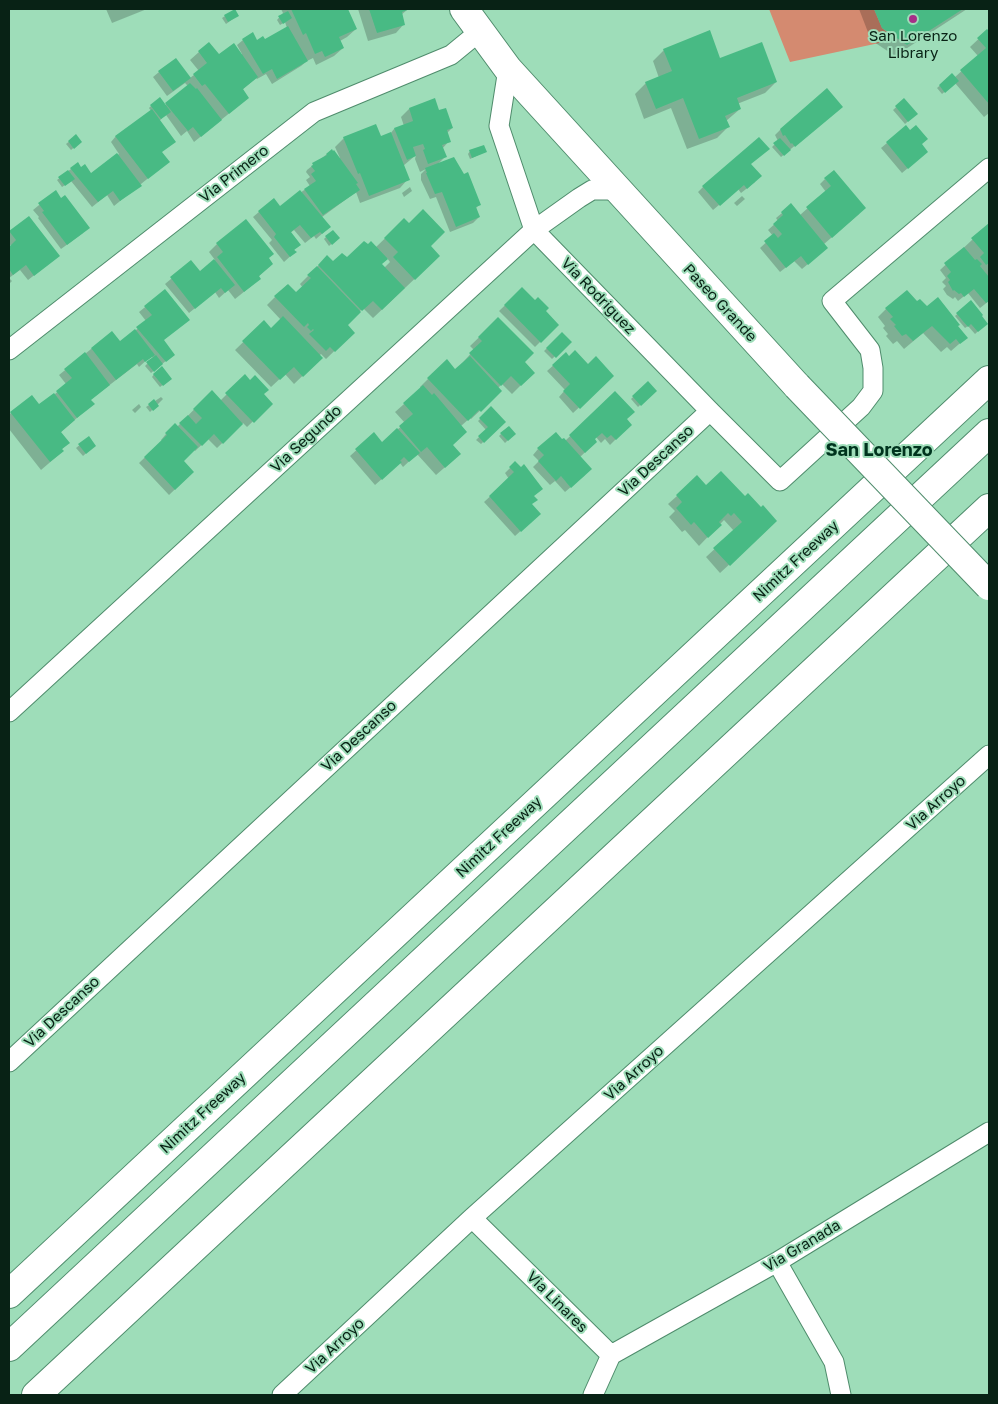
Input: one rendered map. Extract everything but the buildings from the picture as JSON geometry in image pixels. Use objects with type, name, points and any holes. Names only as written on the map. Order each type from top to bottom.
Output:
[{"type":"main road","name":"Paseo Grande","points":[[464,9],[479,32],[508,69],[617,190],[797,386],[989,586]]},
{"type":"main road","name":"Nimitz Freeway","points":[[9,1294],[989,380]]},
{"type":"main road","points":[[9,1348],[989,433]]},
{"type":"main road","points":[[36,1395],[989,508]]},
{"type":"street","name":"Via Primero","points":[[9,350],[314,112],[451,55],[479,32]]},
{"type":"street","name":"Via Rodriguez","points":[[508,69],[499,126],[534,230],[780,481],[861,407],[872,391],[874,368],[870,350],[832,301],[989,168]]},
{"type":"street","name":"Via Segundo","points":[[9,712],[534,230],[592,190],[617,190]]},
{"type":"street","name":"Via Descanso","points":[[9,1062],[710,411]]},
{"type":"street","name":"Via Arroyo","points":[[282,1395],[472,1218],[989,755]]},
{"type":"street","name":"Via Granada","points":[[611,1356],[777,1262],[989,1132]]},
{"type":"street","name":"Via Linares","points":[[472,1218],[611,1356]]},
{"type":"street","points":[[777,1262],[834,1362],[841,1395]]},
{"type":"street","points":[[593,1395],[611,1356]]},
{"type":"shaded area","points":[[769,9],[874,9],[882,28],[887,32],[883,36],[884,42],[790,62]]},
{"type":"place","name":"San Lorenzo Library","points":[[913,19]]},
{"type":"district","name":"San Lorenzo","points":[[879,450]]}]
